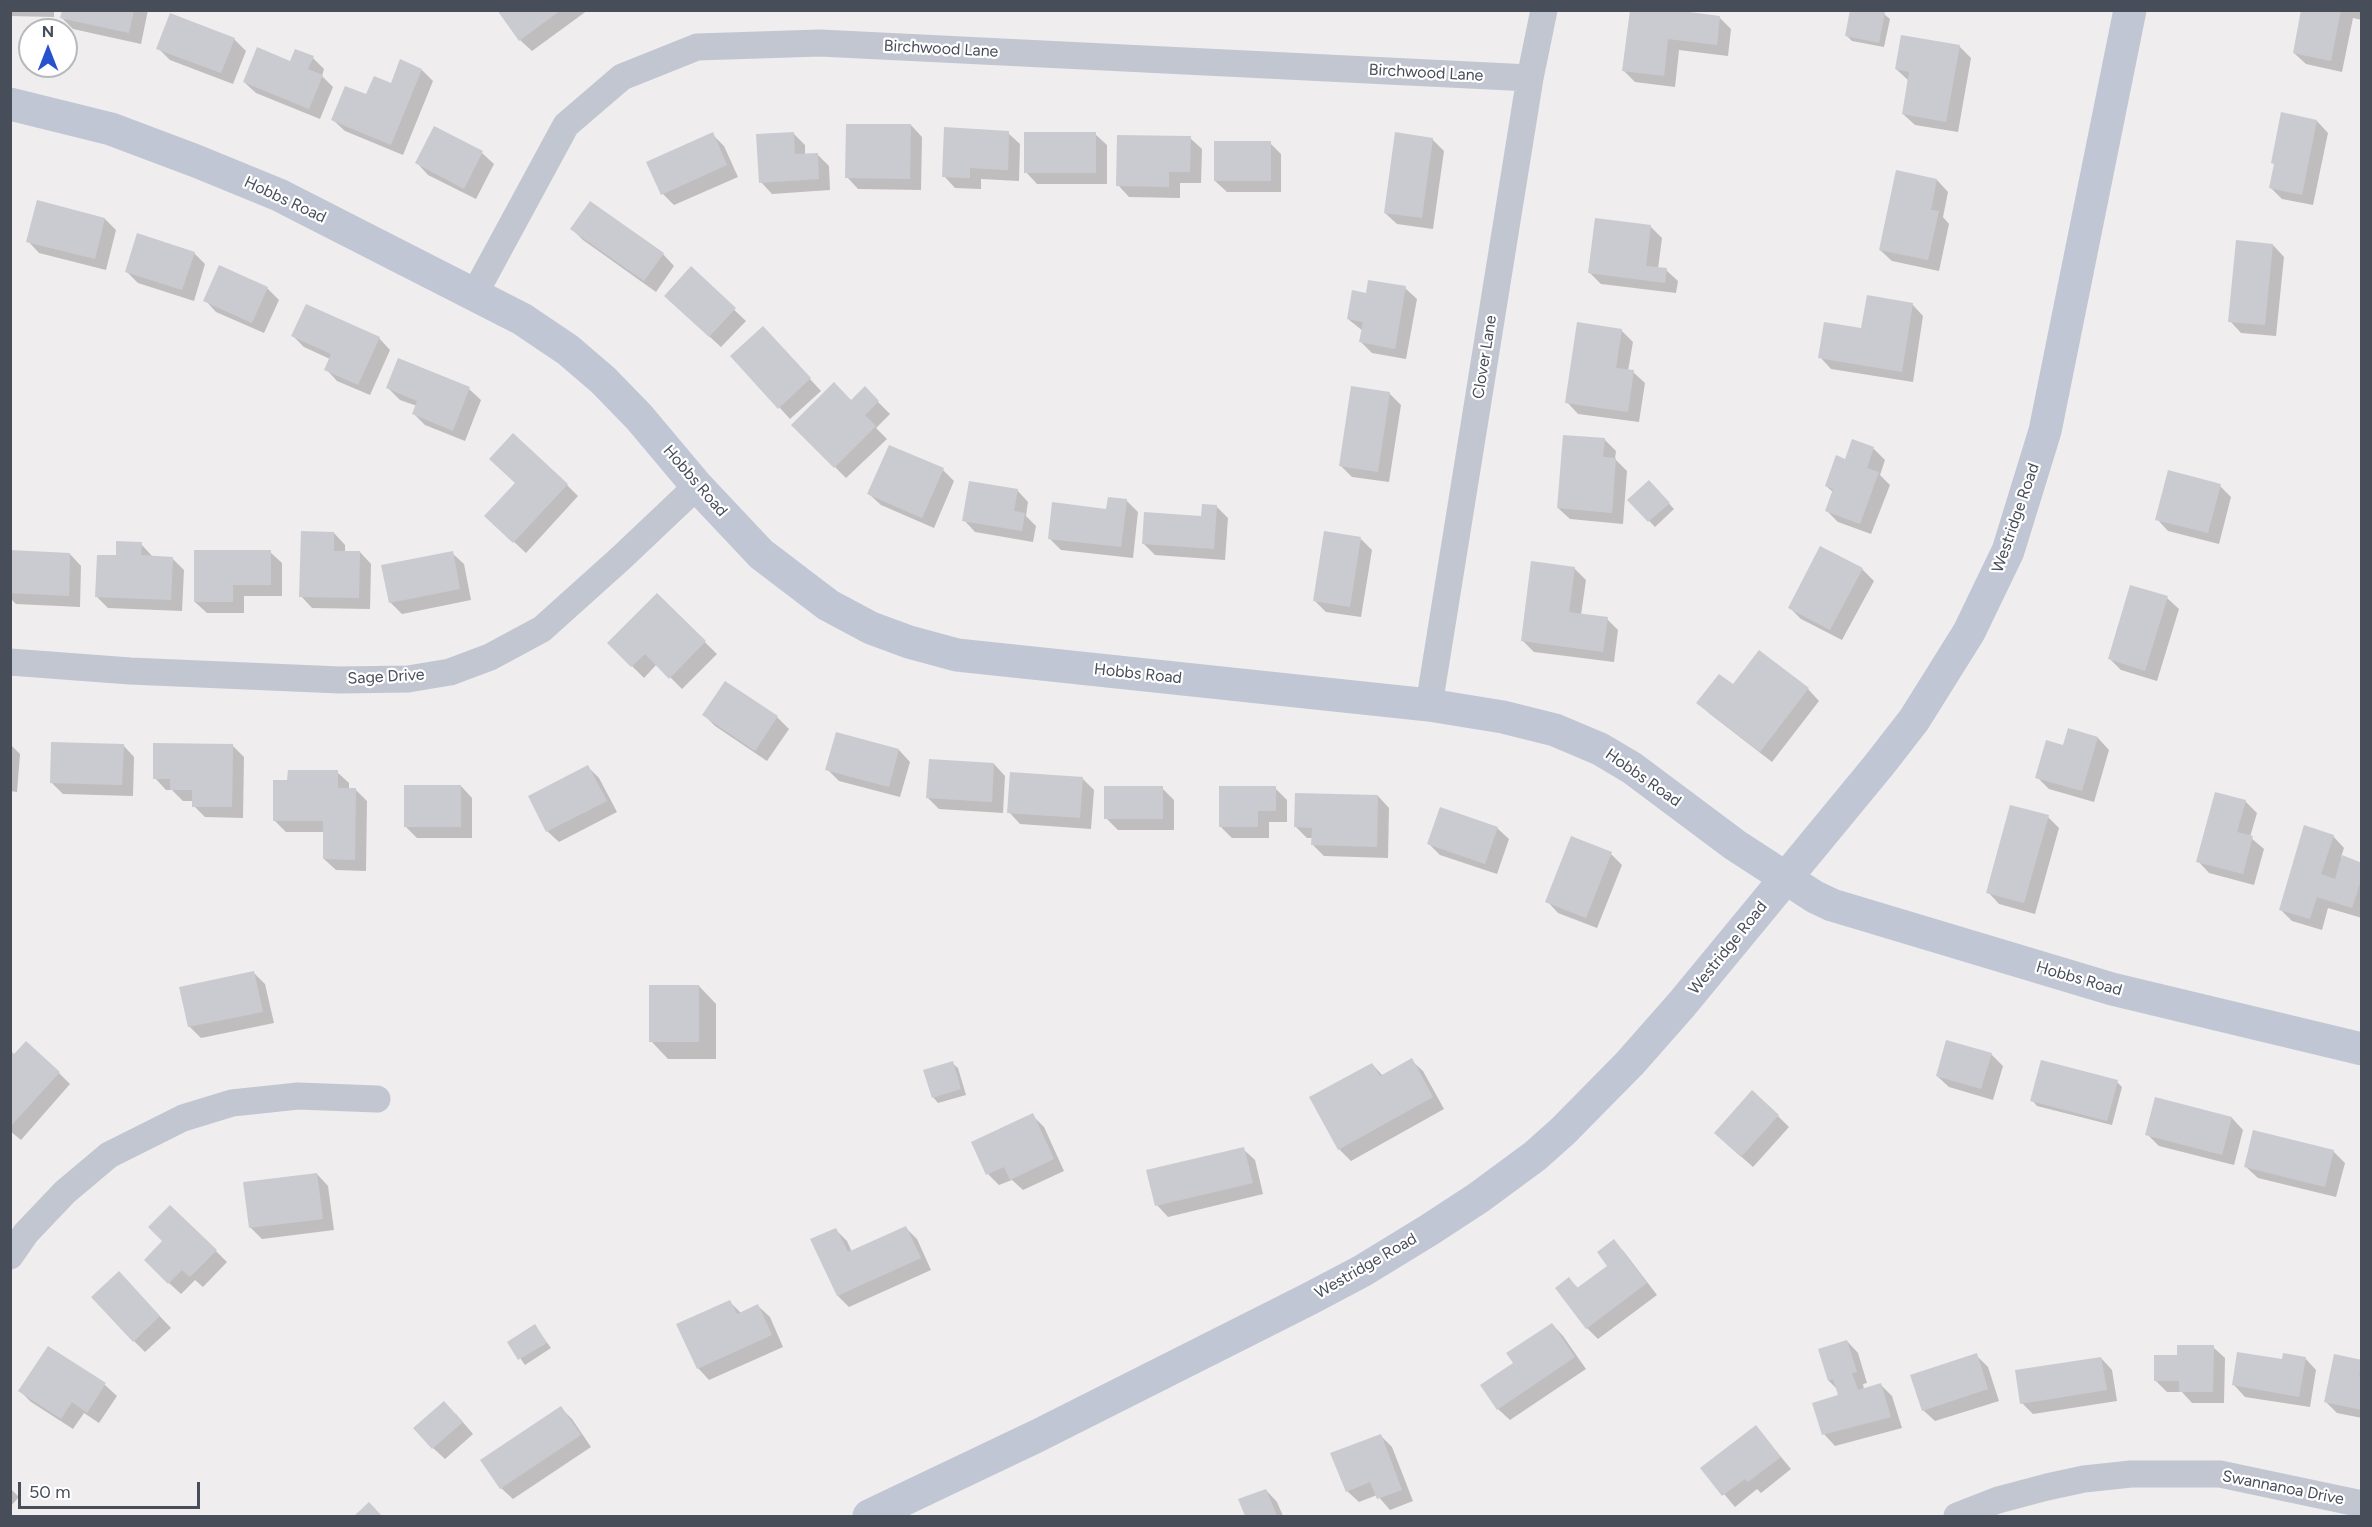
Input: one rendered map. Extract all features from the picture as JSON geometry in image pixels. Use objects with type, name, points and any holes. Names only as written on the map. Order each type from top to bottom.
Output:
[{"type":"street","name":"Clover Lane","points":[[1429,705],[1530,78],[1544,10]]},
{"type":"street","name":"Westridge Road","points":[[869,1516],[1037,1436],[1309,1299],[1362,1271],[1478,1198],[1535,1156],[1630,1063],[1682,1004],[1914,720],[1969,632],[2008,551],[2045,431],[2130,10]]},
{"type":"street","name":"Birchwood Lane","points":[[475,293],[566,125],[622,77],[697,47],[820,43],[1530,78]]},
{"type":"street","name":"Hobbs Road","points":[[10,104],[111,129],[279,195],[522,319],[568,350],[603,380],[761,554],[820,598],[871,628],[909,642],[957,655],[1429,705],[1503,717],[1555,729],[1600,749],[1632,768],[1736,845],[1815,897],[1833,905],[2059,974],[2225,1018],[2361,1049]]},
{"type":"street","name":"Sage Drive","points":[[10,662],[340,680],[408,679],[450,672],[490,657],[542,629],[697,486]]},
{"type":"street","points":[[10,1256],[26,1233],[65,1192],[109,1155],[183,1118],[232,1103],[298,1096],[377,1099]]},
{"type":"street","name":"Swannanoa Drive","points":[[1957,1516],[1998,1500],[2047,1487],[2085,1479],[2131,1474],[2220,1474],[2361,1504]]},
{"type":"building","points":[[62,10],[134,10],[129,33],[78,22],[78,18],[60,18]]},
{"type":"building","points":[[497,10],[561,10],[519,41]]},
{"type":"building","points":[[1630,10],[1674,10],[1720,16],[1717,45],[1668,39],[1664,76],[1622,71]]},
{"type":"building","points":[[1850,10],[1885,12],[1879,43],[1845,36]]},
{"type":"building","points":[[2301,10],[2341,10],[2331,61],[2293,53]]},
{"type":"building","points":[[170,13],[235,38],[221,73],[156,49]]},
{"type":"building","points":[[1901,35],[1960,45],[1946,122],[1902,114],[1909,72],[1895,69]]},
{"type":"building","points":[[257,47],[290,61],[295,49],[314,56],[308,69],[323,75],[309,109],[243,82]]},
{"type":"building","points":[[400,59],[422,69],[391,145],[331,120],[345,86],[366,94],[374,76],[391,83]]},
{"type":"building","points":[[2281,112],[2317,120],[2302,195],[2269,188],[2274,164],[2271,163]]},
{"type":"building","points":[[846,124],[911,124],[910,179],[845,178]]},
{"type":"building","points":[[434,126],[483,151],[464,189],[415,163]]},
{"type":"building","points":[[944,127],[1009,131],[1008,170],[970,168],[970,178],[942,177]]},
{"type":"building","points":[[713,132],[727,165],[661,195],[646,162]]},
{"type":"building","points":[[794,132],[795,154],[818,153],[819,179],[759,183],[756,134]]},
{"type":"building","points":[[1024,132],[1096,132],[1096,173],[1024,173]]},
{"type":"building","points":[[1395,132],[1433,138],[1422,218],[1384,213]]},
{"type":"building","points":[[1117,135],[1191,136],[1190,172],[1169,172],[1169,187],[1116,186]]},
{"type":"building","points":[[1214,141],[1271,141],[1271,181],[1214,181]]},
{"type":"building","points":[[1896,170],[1937,179],[1931,210],[1939,211],[1928,260],[1879,250]]},
{"type":"building","points":[[37,200],[105,218],[95,259],[26,242]]},
{"type":"building","points":[[590,201],[664,253],[644,281],[570,229]]},
{"type":"building","points":[[1595,218],[1651,225],[1646,266],[1667,268],[1665,283],[1588,273]]},
{"type":"building","points":[[137,233],[195,252],[182,290],[125,272]]},
{"type":"building","points":[[2236,240],[2273,244],[2265,325],[2228,322]]},
{"type":"building","points":[[219,265],[268,287],[252,323],[203,301]]},
{"type":"building","points":[[691,266],[736,308],[709,337],[664,296]]},
{"type":"building","points":[[1368,280],[1406,286],[1395,349],[1359,342],[1363,322],[1347,319],[1352,290],[1366,293]]},
{"type":"building","points":[[1867,295],[1913,303],[1902,372],[1818,358],[1824,322],[1861,328]]},
{"type":"building","points":[[306,304],[380,337],[358,385],[324,370],[331,354],[291,336]]},
{"type":"building","points":[[1577,322],[1622,329],[1616,368],[1634,370],[1628,412],[1565,403]]},
{"type":"building","points":[[763,326],[811,378],[778,409],[730,356]]},
{"type":"building","points":[[398,358],[470,387],[453,431],[412,414],[417,401],[386,388]]},
{"type":"building","points":[[834,382],[851,400],[865,386],[879,401],[865,415],[876,426],[834,468],[791,425]]},
{"type":"building","points":[[1351,386],[1390,392],[1378,472],[1339,466]]},
{"type":"building","points":[[513,433],[568,484],[513,543],[484,516],[515,483],[489,459]]},
{"type":"building","points":[[1563,435],[1605,438],[1603,457],[1616,458],[1612,513],[1557,508]]},
{"type":"building","points":[[1852,439],[1874,447],[1867,468],[1879,472],[1860,524],[1825,511],[1833,489],[1825,486],[1836,455],[1845,459]]},
{"type":"building","points":[[889,445],[944,468],[922,518],[867,494]]},
{"type":"building","points":[[2168,470],[2221,484],[2208,533],[2155,520]]},
{"type":"building","points":[[1649,480],[1670,503],[1648,522],[1627,500]]},
{"type":"building","points":[[969,481],[1018,489],[1014,511],[1025,513],[1022,531],[962,521]]},
{"type":"building","points":[[1108,497],[1127,499],[1121,547],[1048,539],[1052,502],[1106,509]]},
{"type":"building","points":[[1202,504],[1217,505],[1214,549],[1142,544],[1144,512],[1201,516]]},
{"type":"building","points":[[301,531],[334,532],[334,551],[360,551],[359,598],[299,597]]},
{"type":"building","points":[[1324,531],[1361,537],[1350,607],[1313,601]]},
{"type":"building","points":[[116,541],[142,542],[141,555],[173,557],[171,600],[95,597],[97,555],[116,555]]},
{"type":"building","points":[[1820,546],[1863,568],[1830,630],[1788,608]]},
{"type":"building","points":[[10,550],[70,553],[69,596],[10,593]]},
{"type":"building","points":[[194,550],[271,550],[271,585],[233,585],[233,602],[194,602]]},
{"type":"building","points":[[453,551],[460,589],[389,603],[381,565]]},
{"type":"building","points":[[1531,561],[1575,567],[1569,612],[1608,617],[1603,652],[1521,641]]},
{"type":"building","points":[[2130,585],[2168,596],[2145,671],[2108,659]]},
{"type":"building","points":[[657,593],[706,641],[669,679],[645,654],[631,667],[607,643]]},
{"type":"building","points":[[1759,650],[1809,688],[1760,752],[1696,703],[1719,674],[1733,684]]},
{"type":"building","points":[[725,681],[778,716],[755,751],[702,715]]},
{"type":"building","points":[[2068,728],[2098,737],[2082,791],[2035,778],[2046,740],[2063,745]]},
{"type":"building","points":[[836,732],[899,749],[889,787],[825,770]]},
{"type":"building","points":[[51,742],[124,744],[122,785],[50,783]]},
{"type":"building","points":[[153,743],[233,744],[232,807],[192,807],[192,790],[170,790],[170,779],[153,779]]},
{"type":"building","points":[[929,759],[994,763],[992,802],[926,798]]},
{"type":"building","points":[[588,765],[607,801],[546,832],[528,796]]},
{"type":"building","points":[[288,770],[338,770],[338,788],[356,788],[355,860],[323,859],[323,821],[273,821],[273,780],[287,780]]},
{"type":"building","points":[[1010,772],[1083,777],[1080,818],[1007,813]]},
{"type":"building","points":[[404,785],[461,785],[461,827],[404,827]]},
{"type":"building","points":[[1104,786],[1163,786],[1163,819],[1104,819]]},
{"type":"building","points":[[1219,786],[1276,786],[1276,811],[1258,811],[1258,827],[1219,827]]},
{"type":"building","points":[[2215,792],[2246,800],[2237,832],[2253,836],[2243,874],[2196,862]]},
{"type":"building","points":[[1295,793],[1378,795],[1377,847],[1311,845],[1312,828],[1294,827]]},
{"type":"building","points":[[2010,805],[2049,815],[2024,903],[1986,893]]},
{"type":"building","points":[[1440,807],[1498,827],[1485,864],[1427,844]]},
{"type":"building","points":[[2304,825],[2334,835],[2321,874],[2335,879],[2342,855],[2362,863],[2362,877],[2352,908],[2317,897],[2310,919],[2279,910]]},
{"type":"building","points":[[1571,836],[1612,852],[1586,918],[1545,902]]},
{"type":"building","points":[[254,971],[263,1012],[188,1027],[179,987]]},
{"type":"building","points":[[649,985],[699,985],[699,1042],[649,1042]]},
{"type":"building","points":[[1946,1040],[1992,1053],[1981,1089],[1936,1076]]},
{"type":"building","points":[[26,1041],[60,1072],[10,1127],[10,1050],[14,1054]]},
{"type":"building","points":[[1412,1058],[1433,1097],[1338,1150],[1309,1097],[1372,1063],[1380,1076]]},
{"type":"building","points":[[2041,1060],[2118,1080],[2107,1121],[2030,1101]]},
{"type":"building","points":[[953,1061],[961,1089],[932,1098],[923,1070]]},
{"type":"building","points":[[1752,1090],[1779,1115],[1741,1157],[1714,1133]]},
{"type":"building","points":[[2155,1097],[2232,1117],[2222,1155],[2145,1135]]},
{"type":"building","points":[[1033,1113],[1054,1159],[1010,1180],[1004,1167],[986,1175],[971,1142]]},
{"type":"building","points":[[2253,1130],[2334,1150],[2325,1187],[2244,1167]]},
{"type":"building","points":[[1244,1147],[1253,1183],[1155,1206],[1146,1170]]},
{"type":"building","points":[[317,1173],[323,1219],[249,1228],[243,1182]]},
{"type":"building","points":[[170,1205],[217,1250],[190,1277],[182,1270],[168,1284],[144,1260],[162,1241],[148,1227]]},
{"type":"building","points":[[906,1226],[921,1258],[837,1296],[810,1239],[836,1228],[848,1252]]},
{"type":"building","points":[[1614,1239],[1647,1283],[1586,1329],[1555,1288],[1569,1277],[1577,1288],[1607,1266],[1597,1252]]},
{"type":"building","points":[[119,1271],[160,1316],[133,1342],[91,1297]]},
{"type":"building","points":[[730,1300],[737,1314],[758,1304],[772,1335],[697,1369],[676,1324]]},
{"type":"building","points":[[1552,1323],[1575,1357],[1497,1410],[1480,1385],[1513,1363],[1506,1353]]},
{"type":"building","points":[[535,1324],[547,1343],[518,1360],[507,1342]]},
{"type":"building","points":[[1847,1340],[1857,1372],[1852,1373],[1858,1390],[1881,1383],[1891,1417],[1822,1435],[1812,1403],[1838,1395],[1833,1379],[1828,1381],[1818,1349]]},
{"type":"building","points":[[2177,1345],[2214,1345],[2213,1392],[2179,1392],[2179,1381],[2154,1381],[2154,1355],[2177,1355]]},
{"type":"building","points":[[48,1346],[106,1383],[87,1413],[72,1402],[61,1419],[18,1391]]},
{"type":"building","points":[[2237,1352],[2282,1359],[2283,1353],[2306,1357],[2299,1397],[2232,1385]]},
{"type":"building","points":[[1977,1353],[1988,1389],[1922,1411],[1910,1375]]},
{"type":"building","points":[[2334,1354],[2362,1360],[2359,1375],[2362,1376],[2362,1410],[2324,1402]]},
{"type":"building","points":[[2101,1357],[2107,1390],[2020,1404],[2015,1370]]},
{"type":"building","points":[[444,1401],[463,1422],[432,1449],[413,1428]]},
{"type":"building","points":[[561,1406],[581,1435],[500,1489],[480,1460]]},
{"type":"building","points":[[1756,1425],[1781,1457],[1748,1482],[1745,1479],[1722,1496],[1700,1468]]},
{"type":"building","points":[[1381,1434],[1402,1490],[1377,1499],[1370,1482],[1346,1492],[1330,1453]]},
{"type":"building","points":[[1266,1489],[1277,1516],[1245,1516],[1238,1499]]},
{"type":"building","points":[[369,1502],[382,1516],[354,1516]]}]
